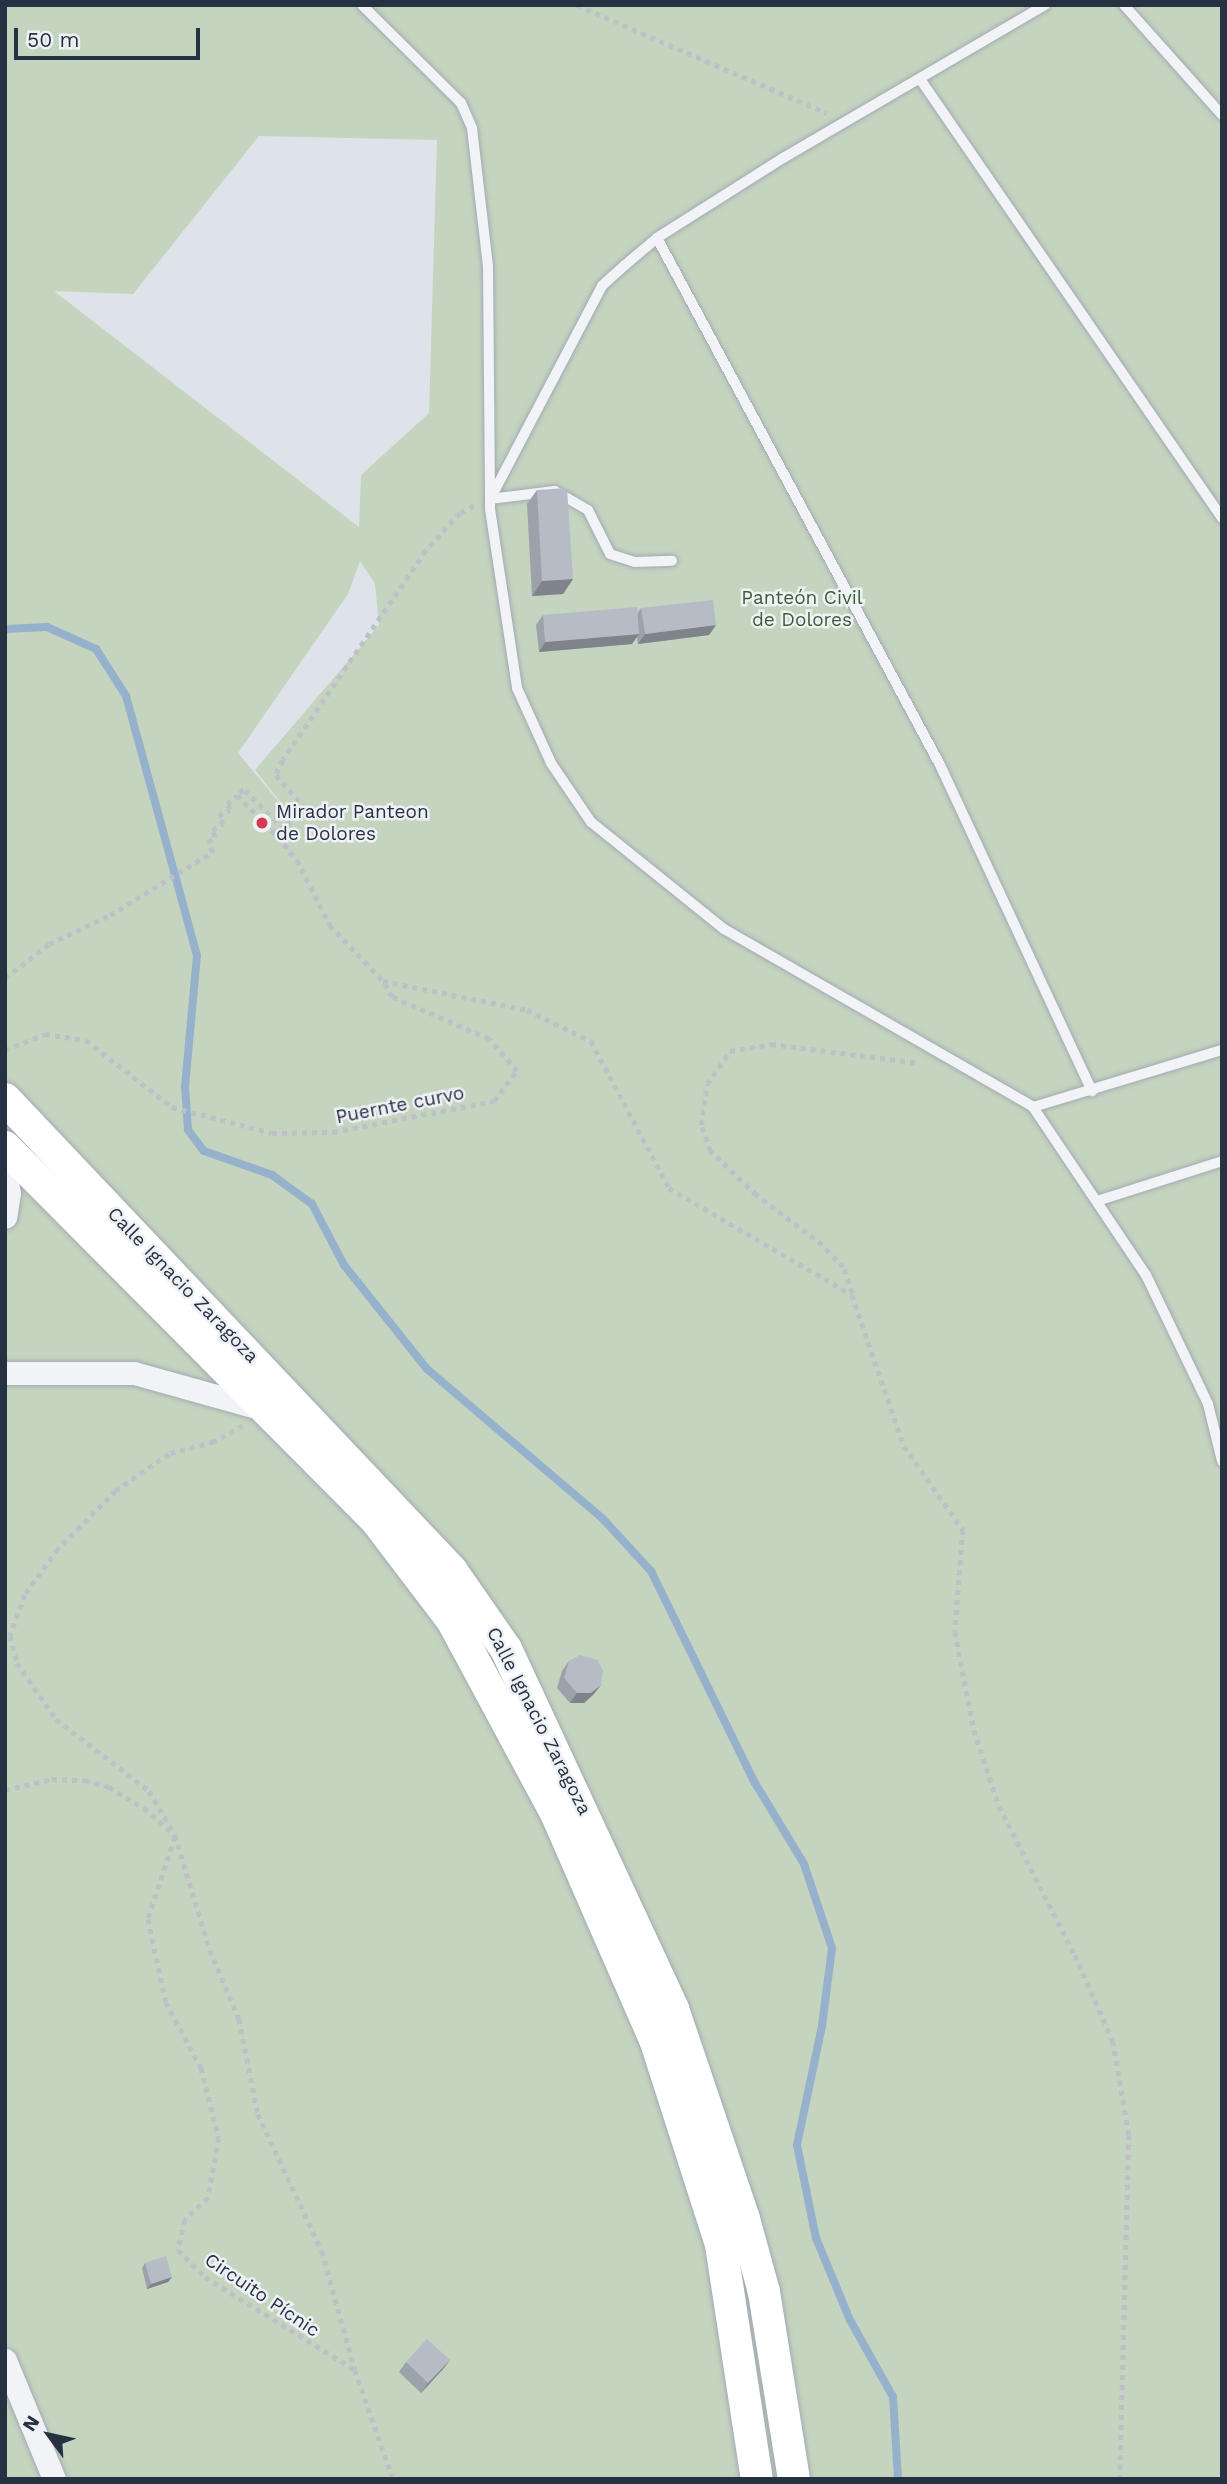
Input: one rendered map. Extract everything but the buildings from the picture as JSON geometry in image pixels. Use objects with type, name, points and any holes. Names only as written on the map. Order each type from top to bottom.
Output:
[{"type":"street","name":"Calle Ignacio Zaragoza","points":[[10,1116],[451,1570],[506,1649],[673,2009],[755,2257],[774,2343],[794,2479]]},
{"type":"street","name":"Calle Ignacio Zaragoza","points":[[5,1147],[376,1520],[452,1620],[556,1812],[656,2042],[721,2245],[757,2479]]},
{"type":"street","points":[[5,1169],[9,1193],[5,1216]]},
{"type":"street","name":"Calle Ignacio Zaragoza","points":[[5,1373],[134,1373],[271,1412]]},
{"type":"street","points":[[5,2360],[54,2479]]},
{"type":"lane","points":[[362,5],[461,103],[472,128],[488,266],[489,499],[517,688],[551,763],[592,822],[724,929],[1033,1107],[1146,1275],[1208,1404],[1222,1461]]},
{"type":"lane","points":[[489,499],[602,286],[657,238],[1045,5]]},
{"type":"lane","points":[[1124,5],[1222,115]]},
{"type":"lane","points":[[920,79],[1222,518]]},
{"type":"lane","points":[[657,238],[940,765],[1092,1091]]},
{"type":"lane","points":[[489,499],[555,491],[588,510],[610,554],[635,562],[672,561]]},
{"type":"lane","points":[[1033,1107],[1222,1050]]},
{"type":"lane","points":[[1097,1201],[1222,1161]]},
{"type":"path","points":[[577,5],[848,121]]},
{"type":"path","points":[[5,978],[49,944],[110,915],[213,852],[208,842],[215,837],[212,830],[223,824],[218,816],[230,810],[227,804],[244,790],[284,829],[304,808],[276,775],[283,761],[426,551],[460,513],[489,499]]},
{"type":"path","points":[[237,795],[278,836],[297,860],[330,925],[383,981],[527,1010],[590,1041],[669,1188],[852,1294]]},
{"type":"path","name":"Puernte curvo","points":[[5,1050],[45,1034],[86,1040],[172,1107],[272,1133],[333,1132],[494,1101],[517,1071],[489,1039],[392,997],[383,981]]},
{"type":"path","points":[[963,1066],[771,1044],[730,1051],[707,1084],[701,1125],[710,1151],[756,1195],[822,1245],[843,1267],[904,1446],[963,1530],[955,1632],[974,1730],[999,1806],[1075,1955],[1113,2041],[1129,2135],[1120,2479]]},
{"type":"path","points":[[9,1636],[25,1595],[58,1549],[116,1492],[169,1454],[214,1441],[271,1412]]},
{"type":"path","name":"Circuito Pícnic","points":[[5,1631],[17,1663],[57,1719],[149,1791],[176,1836],[210,1950],[239,2019],[258,2114],[322,2251],[355,2370],[393,2479]]},
{"type":"path","points":[[5,1790],[52,1779],[85,1780],[109,1787],[144,1808],[176,1836]]},
{"type":"path","name":"Circuito Pícnic","points":[[176,1836],[148,1919],[166,2002],[201,2068],[219,2138],[208,2198],[185,2220],[178,2250],[216,2285],[355,2370]]},
{"type":"green space","name":"Panteón Civil de Dolores","points":[[5,5],[1222,5],[1222,2479],[5,2479]],"holes":[[[259,136],[437,140],[429,413],[361,475],[359,527],[54,291],[133,294]],[[360,561],[375,584],[379,625],[255,770],[304,832],[238,753],[348,594]]]},
{"type":"waterway","points":[[5,629],[47,627],[96,649],[126,696],[197,955],[185,1086],[188,1130],[204,1151],[272,1175],[312,1204],[344,1265],[427,1369],[603,1519],[651,1571],[755,1783],[804,1864],[832,1948],[822,2026],[797,2145],[816,2238],[850,2320],[893,2397],[898,2479]]},
{"type":"place","name":"Mirador Panteon de Dolores","points":[[262,823]]}]
